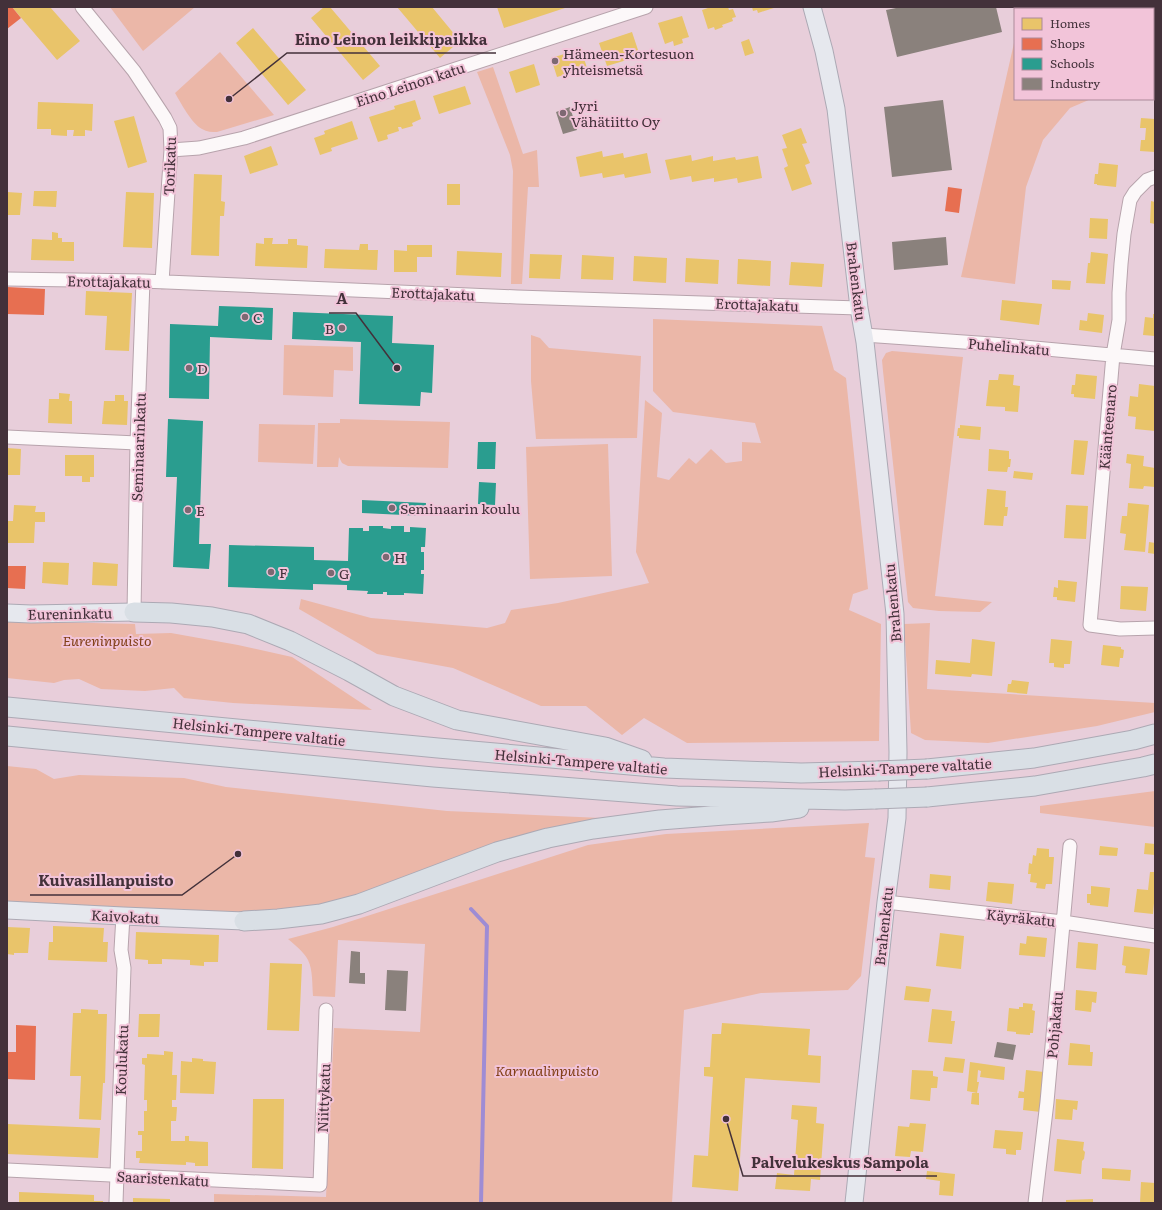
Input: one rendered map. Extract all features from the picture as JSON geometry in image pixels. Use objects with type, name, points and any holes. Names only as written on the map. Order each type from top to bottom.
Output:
[{"type":"highway","points":[[134,612],[171,613],[212,617],[248,624],[290,641],[394,696],[457,720],[605,747],[664,768]]},
{"type":"highway","name":"Helsinki-Tampere valtatie","points":[[7,707],[430,748],[664,768],[801,773],[927,769],[1034,758],[1133,740],[1155,734]]},
{"type":"highway","name":"Helsinki-Tampere valtatie","points":[[7,736],[425,776],[677,796],[845,800],[927,797],[1035,786],[1143,768],[1155,764]]},
{"type":"highway","points":[[244,921],[320,914],[359,904],[497,852],[548,838],[593,829],[660,820],[724,814],[771,812],[845,800]]},
{"type":"main road","name":"Brahenkatu","points":[[812,7],[824,51],[836,109],[859,308],[864,335],[894,614],[898,752],[897,818],[886,902],[854,1203]]},
{"type":"main road","name":"Eureninkatu","points":[[7,613],[134,612]]},
{"type":"main road","name":"Kaivokatu","points":[[7,910],[244,921]]},
{"type":"street","name":"Torikatu","points":[[82,7],[134,71],[170,128],[171,150],[162,282]]},
{"type":"street","name":"Eino Leinon katu","points":[[171,150],[199,148],[244,138],[646,7]]},
{"type":"street","name":"Käänteenaro","points":[[1155,177],[1147,180],[1135,192],[1130,200],[1123,242],[1119,293],[1119,320],[1114,355],[1090,625],[1120,629],[1155,628]]},
{"type":"street","name":"Erottajakatu","points":[[7,279],[143,281],[524,297],[859,308]]},
{"type":"street","name":"Seminaarinkatu","points":[[134,612],[137,443],[143,281]]},
{"type":"street","name":"Puhelinkatu","points":[[864,335],[992,344],[1155,359]]},
{"type":"street","points":[[7,437],[137,443]]},
{"type":"street","name":"Pohjakatu","points":[[1035,1203],[1047,1102],[1070,846]]},
{"type":"street","name":"Käyräkatu","points":[[886,902],[1063,922],[1155,936]]},
{"type":"street","name":"Koulukatu","points":[[116,1203],[124,968],[121,950],[123,916]]},
{"type":"street","name":"Niittykatu","points":[[320,1185],[326,1010]]},
{"type":"street","name":"Saaristenkatu","points":[[7,1170],[320,1185]]},
{"type":"green space","points":[[110,7],[195,7],[143,51]]},
{"type":"green space","points":[[1154,13],[1155,13],[1154,81]]},
{"type":"green space","points":[[1014,43],[1014,100],[1089,100],[1070,108],[1043,140],[1026,187],[1015,284],[961,277]]},
{"type":"green space","points":[[220,52],[274,115],[217,132],[204,130],[194,122],[175,93]]},
{"type":"green space","points":[[493,67],[523,154],[537,150],[539,187],[528,187],[522,284],[511,284],[513,171],[510,155],[477,72]]},
{"type":"green space","points":[[653,319],[822,326],[834,370],[846,378],[868,589],[853,594],[849,610],[881,624],[879,741],[687,743],[644,718],[622,735],[586,706],[541,706],[453,668],[377,654],[299,609],[301,599],[371,618],[487,628],[505,623],[511,610],[558,603],[649,583],[636,552],[645,400],[662,413],[657,477],[669,480],[689,458],[696,464],[711,449],[726,463],[742,461],[742,442],[761,443],[755,423],[673,412],[653,391]]},
{"type":"green space","points":[[531,335],[540,338],[549,348],[641,356],[637,438],[536,439],[531,381]]},
{"type":"green space","points":[[284,345],[353,347],[353,371],[334,370],[333,397],[283,395]]},
{"type":"green space","points":[[892,351],[963,357],[935,596],[992,602],[980,612],[939,611],[913,608],[908,602],[882,360],[886,353]]},
{"type":"green space","points":[[340,419],[450,422],[448,468],[348,466],[342,463],[339,457],[338,467],[317,467],[318,423],[340,423]]},
{"type":"green space","points":[[259,424],[315,425],[313,464],[258,462]]},
{"type":"green space","points":[[608,444],[612,576],[530,579],[526,447]]},
{"type":"green space","name":"Eureninpuisto","points":[[7,621],[135,624],[136,634],[171,633],[238,645],[292,657],[372,710],[233,703],[184,698],[174,688],[145,691],[101,689],[79,679],[64,680],[54,683],[7,678]]},
{"type":"green space","points":[[930,623],[927,689],[1155,703],[1155,712],[1097,726],[988,743],[925,740],[911,733],[904,624]]},
{"type":"green space","points":[[7,766],[36,769],[54,779],[79,775],[184,778],[226,787],[447,811],[601,818],[501,841],[359,895],[322,904],[260,913],[236,914],[7,902]]},
{"type":"green space","points":[[1155,791],[1155,827],[1040,813],[1040,806]]},
{"type":"green space","name":"Karnaalinpuisto","points":[[869,823],[865,857],[875,858],[861,976],[848,990],[761,993],[684,1010],[672,1203],[214,1203],[214,1194],[326,1197],[334,1028],[420,1032],[425,944],[338,940],[335,997],[313,996],[310,964],[302,951],[288,939],[333,927],[588,845],[666,834]]},
{"type":"building: Homes","points":[[12,7],[50,7],[80,41],[57,60]]},
{"type":"building: Homes","points":[[324,7],[330,7],[380,66],[363,80],[311,18]]},
{"type":"building: Homes","points":[[397,7],[432,7],[460,41],[440,58]]},
{"type":"building: Homes","points":[[497,7],[568,7],[504,28]]},
{"type":"building: Homes","points":[[711,7],[728,7],[729,10],[733,9],[736,17],[732,18],[733,21],[722,25],[723,27],[715,30],[714,27],[708,29],[702,10]]},
{"type":"building: Homes","points":[[752,7],[777,7],[758,13],[757,10],[753,11]]},
{"type":"building: Homes","points":[[682,16],[689,37],[682,39],[683,43],[674,46],[673,41],[665,44],[658,23]]},
{"type":"building: Homes","points":[[253,28],[306,90],[288,105],[236,43]]},
{"type":"building: Homes","points":[[632,32],[640,56],[607,66],[599,43]]},
{"type":"building: Homes","points":[[749,39],[754,53],[745,56],[741,42]]},
{"type":"building: Homes","points":[[581,49],[587,68],[557,77],[551,58]]},
{"type":"building: Homes","points":[[534,64],[540,85],[516,93],[509,72]]},
{"type":"building: Homes","points":[[465,86],[471,104],[439,114],[433,96]]},
{"type":"building: Homes","points":[[415,100],[421,119],[412,123],[413,126],[402,129],[401,127],[398,127],[399,131],[387,135],[388,139],[378,142],[369,117],[395,109],[394,106]]},
{"type":"building: Homes","points":[[38,102],[93,104],[92,131],[85,130],[85,136],[73,136],[74,130],[67,130],[67,136],[51,135],[51,129],[37,129]]},
{"type":"building: Homes","points":[[134,116],[147,162],[128,168],[114,121]]},
{"type":"building: Homes","points":[[1141,118],[1155,119],[1155,152],[1140,151],[1141,140],[1145,140],[1146,128],[1140,128]]},
{"type":"building: Homes","points":[[352,121],[358,139],[331,148],[332,151],[320,155],[314,138],[325,134],[324,131]]},
{"type":"building: Homes","points":[[801,128],[807,143],[802,144],[810,163],[805,165],[812,184],[792,191],[784,168],[788,166],[782,149],[787,148],[782,135]]},
{"type":"building: Homes","points":[[271,146],[278,165],[250,174],[244,156]]},
{"type":"building: Homes","points":[[602,151],[603,157],[623,153],[624,158],[647,153],[651,173],[625,178],[624,174],[603,178],[602,173],[580,177],[576,157]]},
{"type":"building: Homes","points":[[691,155],[692,161],[713,156],[713,161],[735,157],[736,160],[758,156],[762,178],[738,183],[737,178],[714,182],[714,178],[692,182],[691,176],[670,180],[665,160]]},
{"type":"building: Homes","points":[[1099,163],[1118,165],[1116,187],[1094,184],[1095,174],[1098,174]]},
{"type":"building: Homes","points":[[194,174],[222,175],[221,201],[225,202],[224,216],[220,216],[219,256],[191,255]]},
{"type":"building: Homes","points":[[447,184],[460,184],[460,205],[447,205]]},
{"type":"building: Homes","points":[[34,191],[57,191],[56,207],[33,206]]},
{"type":"building: Homes","points":[[7,192],[22,193],[20,215],[7,215]]},
{"type":"building: Homes","points":[[126,192],[154,193],[152,248],[123,247]]},
{"type":"building: Homes","points":[[1151,201],[1155,202],[1155,224],[1150,223]]},
{"type":"building: Homes","points":[[1090,218],[1108,219],[1107,239],[1089,238]]},
{"type":"building: Homes","points":[[52,232],[58,233],[58,238],[62,238],[62,242],[74,242],[74,261],[31,260],[32,239],[52,240]]},
{"type":"building: Homes","points":[[264,238],[273,238],[272,244],[288,244],[288,239],[297,239],[297,245],[308,246],[307,268],[255,266],[256,243],[264,244]]},
{"type":"building: Homes","points":[[360,244],[368,244],[368,250],[378,250],[377,270],[324,268],[325,249],[359,250]]},
{"type":"building: Homes","points":[[407,245],[432,245],[432,257],[417,257],[417,272],[394,272],[394,250],[407,251]]},
{"type":"building: Homes","points":[[457,251],[502,253],[501,277],[456,275]]},
{"type":"building: Homes","points":[[1091,252],[1108,254],[1105,284],[1086,283],[1088,263],[1090,263]]},
{"type":"building: Homes","points":[[530,254],[562,255],[560,279],[529,278]]},
{"type":"building: Homes","points":[[582,255],[614,257],[613,280],[581,279]]},
{"type":"building: Homes","points":[[634,256],[667,258],[666,283],[633,281]]},
{"type":"building: Homes","points":[[686,258],[719,260],[718,284],[685,282]]},
{"type":"building: Homes","points":[[738,259],[771,261],[770,286],[737,284]]},
{"type":"building: Homes","points":[[791,262],[824,264],[822,287],[789,285]]},
{"type":"building: Homes","points":[[1052,280],[1071,281],[1070,290],[1052,289]]},
{"type":"building: Homes","points":[[86,291],[132,293],[129,351],[105,350],[107,316],[85,315]]},
{"type":"building: Homes","points":[[1002,300],[1042,304],[1039,325],[1000,320]]},
{"type":"building: Homes","points":[[1088,313],[1104,315],[1102,333],[1079,330],[1080,320],[1087,321]]},
{"type":"building: Homes","points":[[1153,314],[1155,314],[1155,336],[1143,335],[1145,317],[1153,318]]},
{"type":"building: Homes","points":[[999,374],[1014,375],[1013,385],[1020,386],[1018,412],[1005,411],[1005,407],[986,406],[989,380],[998,380]]},
{"type":"building: Homes","points":[[1076,374],[1097,376],[1095,399],[1074,397],[1074,394],[1071,394],[1072,385],[1075,385]]},
{"type":"building: Homes","points":[[1139,384],[1155,386],[1155,431],[1135,429],[1136,417],[1128,416],[1130,396],[1138,397]]},
{"type":"building: Homes","points":[[59,393],[70,394],[69,401],[72,401],[72,424],[48,423],[49,399],[59,399]]},
{"type":"building: Homes","points":[[115,395],[124,395],[124,401],[128,401],[127,425],[102,424],[104,401],[115,401]]},
{"type":"building: Homes","points":[[960,425],[981,427],[980,440],[959,438],[959,436],[957,436]]},
{"type":"building: Homes","points":[[1074,440],[1088,441],[1084,475],[1071,474]]},
{"type":"building: Homes","points":[[7,448],[21,449],[20,475],[7,475]]},
{"type":"building: Homes","points":[[989,449],[1009,451],[1009,459],[1011,459],[1010,467],[1008,467],[1007,472],[988,471]]},
{"type":"building: Homes","points":[[1127,454],[1144,456],[1143,466],[1155,468],[1155,487],[1144,486],[1143,489],[1129,488],[1131,464],[1126,463]]},
{"type":"building: Homes","points":[[65,455],[94,455],[94,477],[90,477],[90,482],[82,482],[82,476],[65,476]]},
{"type":"building: Homes","points":[[1014,471],[1033,473],[1032,480],[1013,478]]},
{"type":"building: Homes","points":[[987,489],[1006,491],[1005,507],[1008,507],[1007,516],[1004,516],[1003,526],[984,525]]},
{"type":"building: Homes","points":[[1128,503],[1149,505],[1145,552],[1124,550],[1126,534],[1120,533],[1122,516],[1127,516]]},
{"type":"building: Homes","points":[[14,505],[36,506],[35,512],[45,512],[45,522],[35,522],[34,543],[7,543],[7,521],[13,521]]},
{"type":"building: Homes","points":[[1066,505],[1088,506],[1086,539],[1064,538]]},
{"type":"building: Homes","points":[[1149,542],[1155,543],[1155,554],[1148,553]]},
{"type":"building: Homes","points":[[43,562],[69,563],[68,585],[42,583]]},
{"type":"building: Homes","points":[[93,562],[118,564],[117,586],[92,585]]},
{"type":"building: Homes","points":[[1058,580],[1077,582],[1075,602],[1057,600],[1057,597],[1053,597],[1054,587],[1058,588]]},
{"type":"building: Homes","points":[[1121,586],[1148,587],[1146,611],[1120,609]]},
{"type":"building: Homes","points":[[972,639],[995,642],[992,676],[972,674],[971,677],[935,674],[936,660],[970,663]]},
{"type":"building: Homes","points":[[1051,639],[1072,641],[1070,664],[1064,664],[1064,668],[1054,667],[1054,663],[1049,663]]},
{"type":"building: Homes","points":[[1103,645],[1121,647],[1121,649],[1124,650],[1123,658],[1120,658],[1119,667],[1101,665]]},
{"type":"building: Homes","points":[[1012,680],[1029,682],[1027,694],[1007,692],[1008,684],[1011,684]]},
{"type":"building: Homes","points":[[1145,843],[1155,844],[1155,855],[1144,854]]},
{"type":"building: Homes","points":[[1100,846],[1118,848],[1117,856],[1099,855]]},
{"type":"building: Homes","points":[[1037,848],[1049,849],[1049,857],[1054,857],[1052,884],[1046,884],[1045,889],[1036,888],[1037,883],[1030,882],[1031,874],[1028,874],[1029,863],[1032,864],[1033,855],[1036,856]]},
{"type":"building: Homes","points":[[1150,872],[1155,872],[1153,914],[1134,912],[1137,889],[1148,890]]},
{"type":"building: Homes","points":[[930,874],[951,876],[950,890],[929,888]]},
{"type":"building: Homes","points":[[988,882],[1014,884],[1012,904],[986,901]]},
{"type":"building: Homes","points":[[1091,886],[1110,888],[1108,907],[1090,905],[1090,903],[1087,903],[1087,894],[1091,894]]},
{"type":"building: Homes","points":[[53,926],[104,928],[103,942],[108,942],[107,962],[48,960],[49,942],[53,942]]},
{"type":"building: Homes","points":[[7,927],[30,928],[28,953],[14,953],[14,955],[7,954]]},
{"type":"building: Homes","points":[[136,932],[219,935],[218,962],[204,962],[204,966],[190,965],[190,960],[162,959],[162,964],[148,964],[148,960],[135,959]]},
{"type":"building: Homes","points":[[940,933],[964,936],[961,969],[936,966]]},
{"type":"building: Homes","points":[[1027,936],[1047,938],[1045,957],[1019,955],[1020,943],[1026,944]]},
{"type":"building: Homes","points":[[1078,942],[1098,944],[1096,970],[1076,968]]},
{"type":"building: Homes","points":[[1124,946],[1150,949],[1147,975],[1125,973],[1126,966],[1122,965]]},
{"type":"building: Homes","points":[[270,963],[302,964],[299,1031],[267,1030]]},
{"type":"building: Homes","points":[[906,986],[931,989],[929,1002],[904,1000]]},
{"type":"building: Homes","points":[[1076,990],[1097,992],[1096,1003],[1092,1002],[1091,1012],[1075,1010]]},
{"type":"building: Homes","points":[[1023,1003],[1033,1004],[1032,1010],[1035,1011],[1033,1033],[1030,1033],[1030,1035],[1016,1034],[1016,1032],[1007,1031],[1009,1008],[1019,1009],[1019,1007],[1023,1007]]},
{"type":"building: Homes","points":[[81,1009],[98,1010],[98,1014],[107,1014],[105,1083],[103,1083],[101,1120],[79,1119],[81,1076],[70,1076],[73,1013],[81,1013]]},
{"type":"building: Homes","points":[[932,1009],[952,1011],[951,1021],[955,1021],[952,1044],[928,1042]]},
{"type":"building: Homes","points":[[139,1014],[160,1014],[159,1037],[138,1037]]},
{"type":"building: Homes","points":[[722,1023],[810,1029],[808,1055],[821,1056],[820,1083],[745,1078],[738,1191],[692,1187],[694,1155],[708,1156],[713,1077],[704,1076],[704,1067],[710,1067],[712,1034],[721,1034]]},
{"type":"building: Homes","points":[[1070,1043],[1090,1045],[1090,1052],[1093,1052],[1092,1066],[1068,1065]]},
{"type":"building: Homes","points":[[164,1051],[173,1052],[172,1075],[177,1075],[176,1100],[172,1100],[172,1107],[177,1107],[176,1121],[171,1121],[171,1141],[185,1141],[185,1136],[189,1136],[189,1141],[208,1142],[208,1166],[195,1166],[195,1163],[186,1162],[186,1165],[139,1163],[140,1158],[136,1158],[136,1151],[142,1151],[142,1135],[138,1135],[138,1131],[144,1131],[144,1111],[147,1111],[147,1100],[144,1100],[145,1065],[142,1064],[142,1058],[147,1058],[147,1054],[164,1055]]},
{"type":"building: Homes","points":[[945,1057],[965,1059],[963,1073],[943,1071]]},
{"type":"building: Homes","points":[[192,1058],[216,1062],[214,1094],[180,1093],[181,1061],[192,1062]]},
{"type":"building: Homes","points":[[970,1062],[1005,1067],[1004,1080],[980,1077],[981,1071],[978,1070],[977,1082],[979,1082],[977,1093],[967,1091]]},
{"type":"building: Homes","points":[[912,1070],[933,1071],[933,1076],[938,1077],[937,1088],[931,1088],[930,1101],[910,1099]]},
{"type":"building: Homes","points":[[1026,1070],[1044,1072],[1041,1112],[1023,1110],[1024,1098],[1018,1098],[1019,1091],[1024,1092]]},
{"type":"building: Homes","points":[[972,1093],[979,1093],[979,1105],[971,1104]]},
{"type":"building: Homes","points":[[253,1099],[284,1099],[283,1169],[252,1168]]},
{"type":"building: Homes","points":[[1056,1099],[1078,1101],[1077,1110],[1073,1109],[1072,1120],[1055,1119]]},
{"type":"building: Homes","points":[[792,1105],[817,1107],[816,1123],[824,1124],[820,1180],[811,1179],[810,1191],[775,1189],[777,1173],[794,1175],[798,1120],[791,1119]]},
{"type":"building: Homes","points":[[910,1123],[926,1124],[923,1152],[911,1151],[910,1157],[895,1156],[898,1126],[909,1127]]},
{"type":"building: Homes","points":[[7,1124],[100,1128],[98,1158],[7,1154]]},
{"type":"building: Homes","points":[[995,1130],[1023,1132],[1021,1150],[1016,1150],[1016,1155],[1006,1154],[1006,1149],[993,1148]]},
{"type":"building: Homes","points":[[1057,1139],[1084,1142],[1083,1150],[1085,1152],[1084,1159],[1082,1161],[1081,1174],[1054,1171]]},
{"type":"building: Homes","points":[[1102,1168],[1131,1170],[1130,1181],[1102,1179]]},
{"type":"building: Homes","points":[[927,1171],[955,1174],[953,1196],[939,1195],[940,1181],[926,1179]]},
{"type":"building: Homes","points":[[1141,1182],[1155,1183],[1155,1203],[1140,1203]]},
{"type":"building: Homes","points":[[19,1192],[94,1195],[94,1201],[103,1201],[103,1203],[19,1203]]},
{"type":"building: Homes","points":[[133,1198],[170,1199],[170,1203],[133,1203]]},
{"type":"building: Homes","points":[[1093,1199],[1093,1203],[1066,1203],[1066,1200]]},
{"type":"building: Shops","points":[[7,7],[12,7],[21,18],[7,29]]},
{"type":"building: Shops","points":[[1018,7],[1048,8],[1018,8]]},
{"type":"building: Shops","points":[[948,187],[962,189],[959,213],[945,211]]},
{"type":"building: Shops","points":[[7,287],[45,289],[44,315],[7,314]]},
{"type":"building: Shops","points":[[7,566],[26,566],[25,589],[7,588]]},
{"type":"building: Shops","points":[[16,1025],[36,1026],[35,1080],[7,1079],[7,1052],[16,1052]]},
{"type":"building: Schools","name":"D","points":[[219,306],[273,308],[272,340],[210,337],[209,399],[169,398],[170,324],[218,326]]},
{"type":"building: Schools","points":[[293,312],[393,316],[392,343],[434,345],[432,393],[421,392],[420,406],[359,404],[361,342],[292,339]]},
{"type":"building: Schools","name":"E","points":[[168,419],[203,421],[199,544],[211,544],[209,569],[173,567],[177,477],[166,477]]},
{"type":"building: Schools","points":[[478,442],[496,442],[495,469],[477,469]]},
{"type":"building: Schools","points":[[479,482],[496,483],[495,505],[478,504]]},
{"type":"building: Schools","points":[[362,500],[426,503],[425,516],[362,513]]},
{"type":"building: Schools","points":[[369,526],[383,526],[383,528],[391,529],[391,526],[404,526],[404,532],[410,532],[410,527],[426,528],[425,547],[421,547],[421,552],[424,552],[424,570],[421,570],[421,574],[424,574],[423,594],[404,593],[404,595],[387,595],[387,592],[383,592],[383,594],[367,594],[368,591],[347,590],[347,585],[313,584],[313,590],[228,587],[229,545],[314,547],[314,560],[348,561],[349,528],[363,528],[363,531],[369,531]]},
{"type":"building: Industry","points":[[901,7],[996,7],[1002,32],[897,57],[886,10]]},
{"type":"building: Industry","points":[[943,100],[952,170],[892,177],[884,107]]},
{"type":"building: Industry","points":[[570,107],[577,130],[563,134],[556,112]]},
{"type":"building: Industry","points":[[946,237],[948,265],[894,270],[892,242]]},
{"type":"building: Industry","points":[[351,951],[360,952],[360,973],[365,973],[365,984],[349,983]]},
{"type":"building: Industry","points":[[387,970],[408,971],[406,1011],[385,1010]]},
{"type":"building: Industry","points":[[997,1042],[1016,1045],[1013,1060],[994,1057]]},
{"type":"waterway","points":[[471,909],[487,926],[481,1203]]},
{"type":"place","name":"Hämeen-Kortesuon yhteismetsä","points":[[555,61]]},
{"type":"place","name":"Eino Leinon leikkipaikka","points":[[229,99]]},
{"type":"place","name":"Jyri Vähätiitto Oy","points":[[563,113]]},
{"type":"place","name":"C","points":[[245,317]]},
{"type":"place","name":"B","points":[[342,328]]},
{"type":"place","name":"D","points":[[189,368]]},
{"type":"place","name":"A","points":[[397,368]]},
{"type":"place","name":"Seminaarin koulu","points":[[392,508]]},
{"type":"place","name":"E","points":[[188,510]]},
{"type":"place","name":"H","points":[[386,557]]},
{"type":"place","name":"F","points":[[271,572]]},
{"type":"place","name":"G","points":[[331,573]]},
{"type":"place","name":"Kuivasillanpuisto","points":[[238,854]]},
{"type":"place","name":"Palvelukeskus Sampola","points":[[726,1119]]}]
